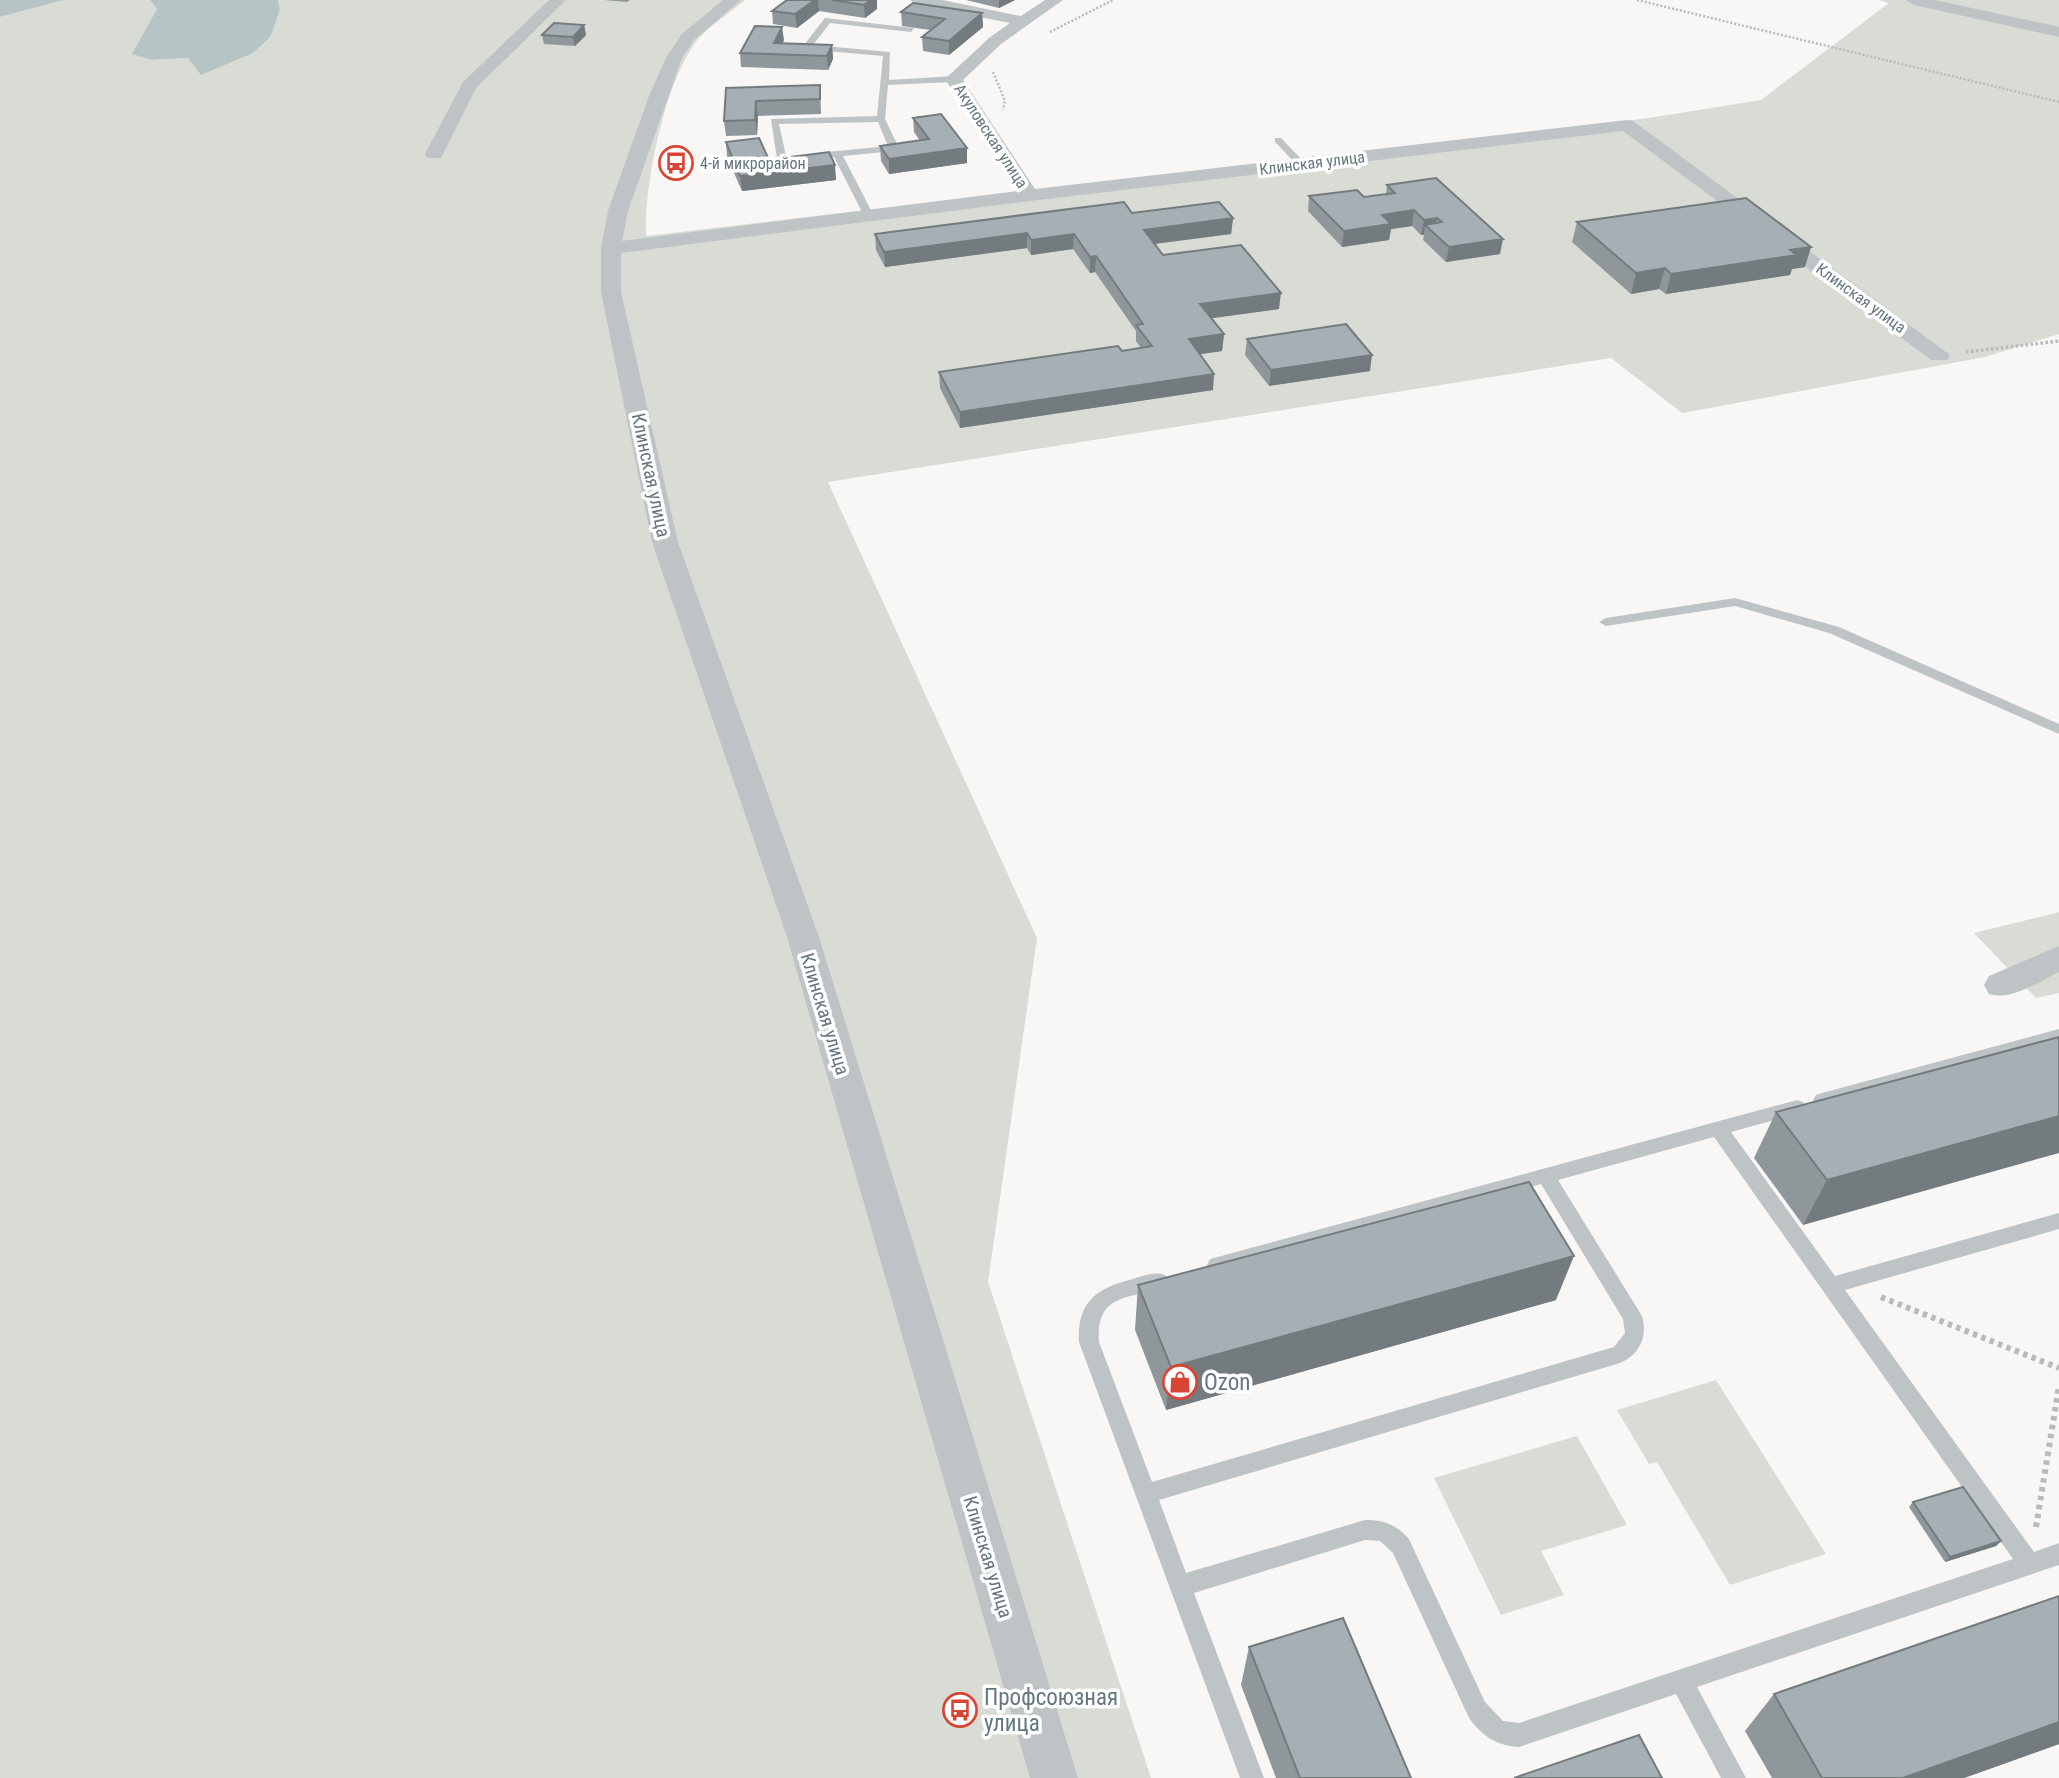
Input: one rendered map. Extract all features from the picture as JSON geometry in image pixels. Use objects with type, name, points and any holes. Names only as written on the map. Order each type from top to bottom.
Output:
[{"type":"street","points":[[434,154],[469,86],[558,0]]},
{"type":"street","name":"Клинская улица","points":[[733,0],[688,37],[674,58],[658,96],[618,211],[611,248],[611,292],[666,542],[803,937],[1054,1778]]},
{"type":"street","points":[[918,0],[1024,21]]},
{"type":"street","name":"Акуловская улица","points":[[1030,195],[954,79],[995,41],[1055,0]]},
{"type":"street","points":[[1914,0],[2059,32]]},
{"type":"street","name":"Клинская улица","points":[[611,248],[1030,195],[1627,125],[1939,355]]},
{"type":"street","points":[[2001,985],[2059,958]]},
{"type":"lane","points":[[887,54],[807,47],[828,20],[911,30],[903,38]]},
{"type":"lane","points":[[881,119],[774,121],[782,159],[894,148],[881,119],[887,54],[895,46]]},
{"type":"lane","points":[[883,83],[954,79]]},
{"type":"lane","points":[[1278,140],[1301,164]]},
{"type":"lane","points":[[837,154],[869,216]]},
{"type":"lane","points":[[1605,622],[1735,602],[1834,630],[2059,729]]},
{"type":"lane","points":[[1198,1270],[2059,1036]]},
{"type":"lane","points":[[1718,1128],[1838,1284],[2030,1564]]},
{"type":"lane","points":[[1146,1494],[1620,1354],[1632,1345],[1637,1330],[1632,1316],[1545,1175]]},
{"type":"lane","points":[[1838,1284],[2059,1221]]},
{"type":"lane","points":[[1171,1277],[1118,1292],[1101,1300],[1089,1320],[1089,1342],[1252,1778]]},
{"type":"lane","points":[[1180,1586],[1366,1530],[1380,1530],[1392,1535],[1401,1546],[1476,1710],[1488,1726],[1504,1735],[1519,1735],[2059,1554]]},
{"type":"lane","points":[[1681,1681],[1734,1778]]},
{"type":"path","points":[[1049,32],[1113,0]]},
{"type":"path","points":[[1637,0],[2059,102]]},
{"type":"path","points":[[995,141],[1005,101],[993,72],[999,65]]},
{"type":"path","points":[[1939,355],[2059,341]]},
{"type":"path","points":[[1838,1284],[2059,1368]]},
{"type":"path","points":[[2030,1564],[2059,1386]]},
{"type":"shaded area","points":[[0,0],[64,0],[0,17]]},
{"type":"shaded area","points":[[64,0],[150,0],[157,9],[133,54],[152,60],[188,58],[195,65],[271,36],[280,10],[278,0],[745,0],[697,40],[673,86],[652,165],[646,236],[1649,118],[1761,100],[1889,3],[1879,0],[2059,0],[2059,334],[1985,357],[1682,413],[1611,358],[828,482],[1037,938],[988,1282],[1151,1778],[0,1778],[0,17]]},
{"type":"shaded area","points":[[150,0],[278,0],[280,10],[271,36],[253,53],[201,75],[188,58],[152,60],[132,54],[157,9]]},
{"type":"shaded area","points":[[2059,912],[2059,993],[2036,998],[1974,933]]},
{"type":"shaded area","points":[[1716,1380],[1826,1554],[1730,1585],[1657,1462],[1649,1464],[1617,1410]]},
{"type":"shaded area","points":[[1577,1436],[1627,1525],[1541,1551],[1564,1595],[1501,1615],[1434,1478]]},
{"type":"building","points":[[787,0],[815,0],[795,14],[772,11]]},
{"type":"building","points":[[832,0],[871,0],[864,5]]},
{"type":"building","points":[[913,3],[982,13],[949,41],[922,37],[945,19],[901,12]]},
{"type":"building","points":[[554,23],[584,25],[573,37],[542,35]]},
{"type":"building","points":[[755,26],[782,27],[774,43],[832,45],[827,56],[740,53]]},
{"type":"building","points":[[820,85],[820,99],[756,101],[755,120],[724,121],[726,88]]},
{"type":"building","points":[[941,114],[967,148],[889,159],[880,146],[929,139],[913,118]]},
{"type":"building","points":[[759,138],[769,160],[829,152],[835,165],[740,176],[726,142]]},
{"type":"building","points":[[1436,178],[1503,239],[1449,247],[1425,225],[1442,222],[1437,218],[1424,220],[1414,210],[1382,215],[1391,224],[1344,231],[1309,196],[1357,190],[1364,197],[1395,193],[1387,185]]},
{"type":"building","points":[[1746,198],[1811,247],[1790,250],[1797,255],[1671,274],[1665,268],[1636,273],[1577,222]]},
{"type":"building","points":[[1124,202],[1132,213],[1219,202],[1233,218],[1144,230],[1163,255],[1241,245],[1281,293],[1200,304],[1224,334],[1189,339],[1214,374],[960,412],[939,372],[1118,346],[1122,351],[1152,346],[1136,325],[1143,324],[1096,256],[1090,257],[1074,234],[1031,240],[1027,233],[884,252],[875,234]]},
{"type":"building","points":[[1346,324],[1372,355],[1271,370],[1247,339]]},
{"type":"building","points":[[2059,1037],[2059,1116],[1827,1180],[1776,1112]]},
{"type":"building","points":[[1529,1182],[1574,1256],[1171,1367],[1138,1285]]},
{"type":"building","points":[[1963,1487],[2001,1541],[1950,1557],[1913,1502]]},
{"type":"building","points":[[2059,1596],[2059,1722],[1903,1778],[1822,1778],[1774,1694]]},
{"type":"building","points":[[1343,1618],[1411,1778],[1300,1778],[1249,1647]]},
{"type":"building","points":[[1639,1735],[1662,1778],[1514,1778]]},
{"type":"place","name":"4-й микрорайон","points":[[676,163]]},
{"type":"place","name":"Ozon","points":[[1180,1382]]},
{"type":"place","name":"Профсоюзная улица","points":[[960,1710]]}]
